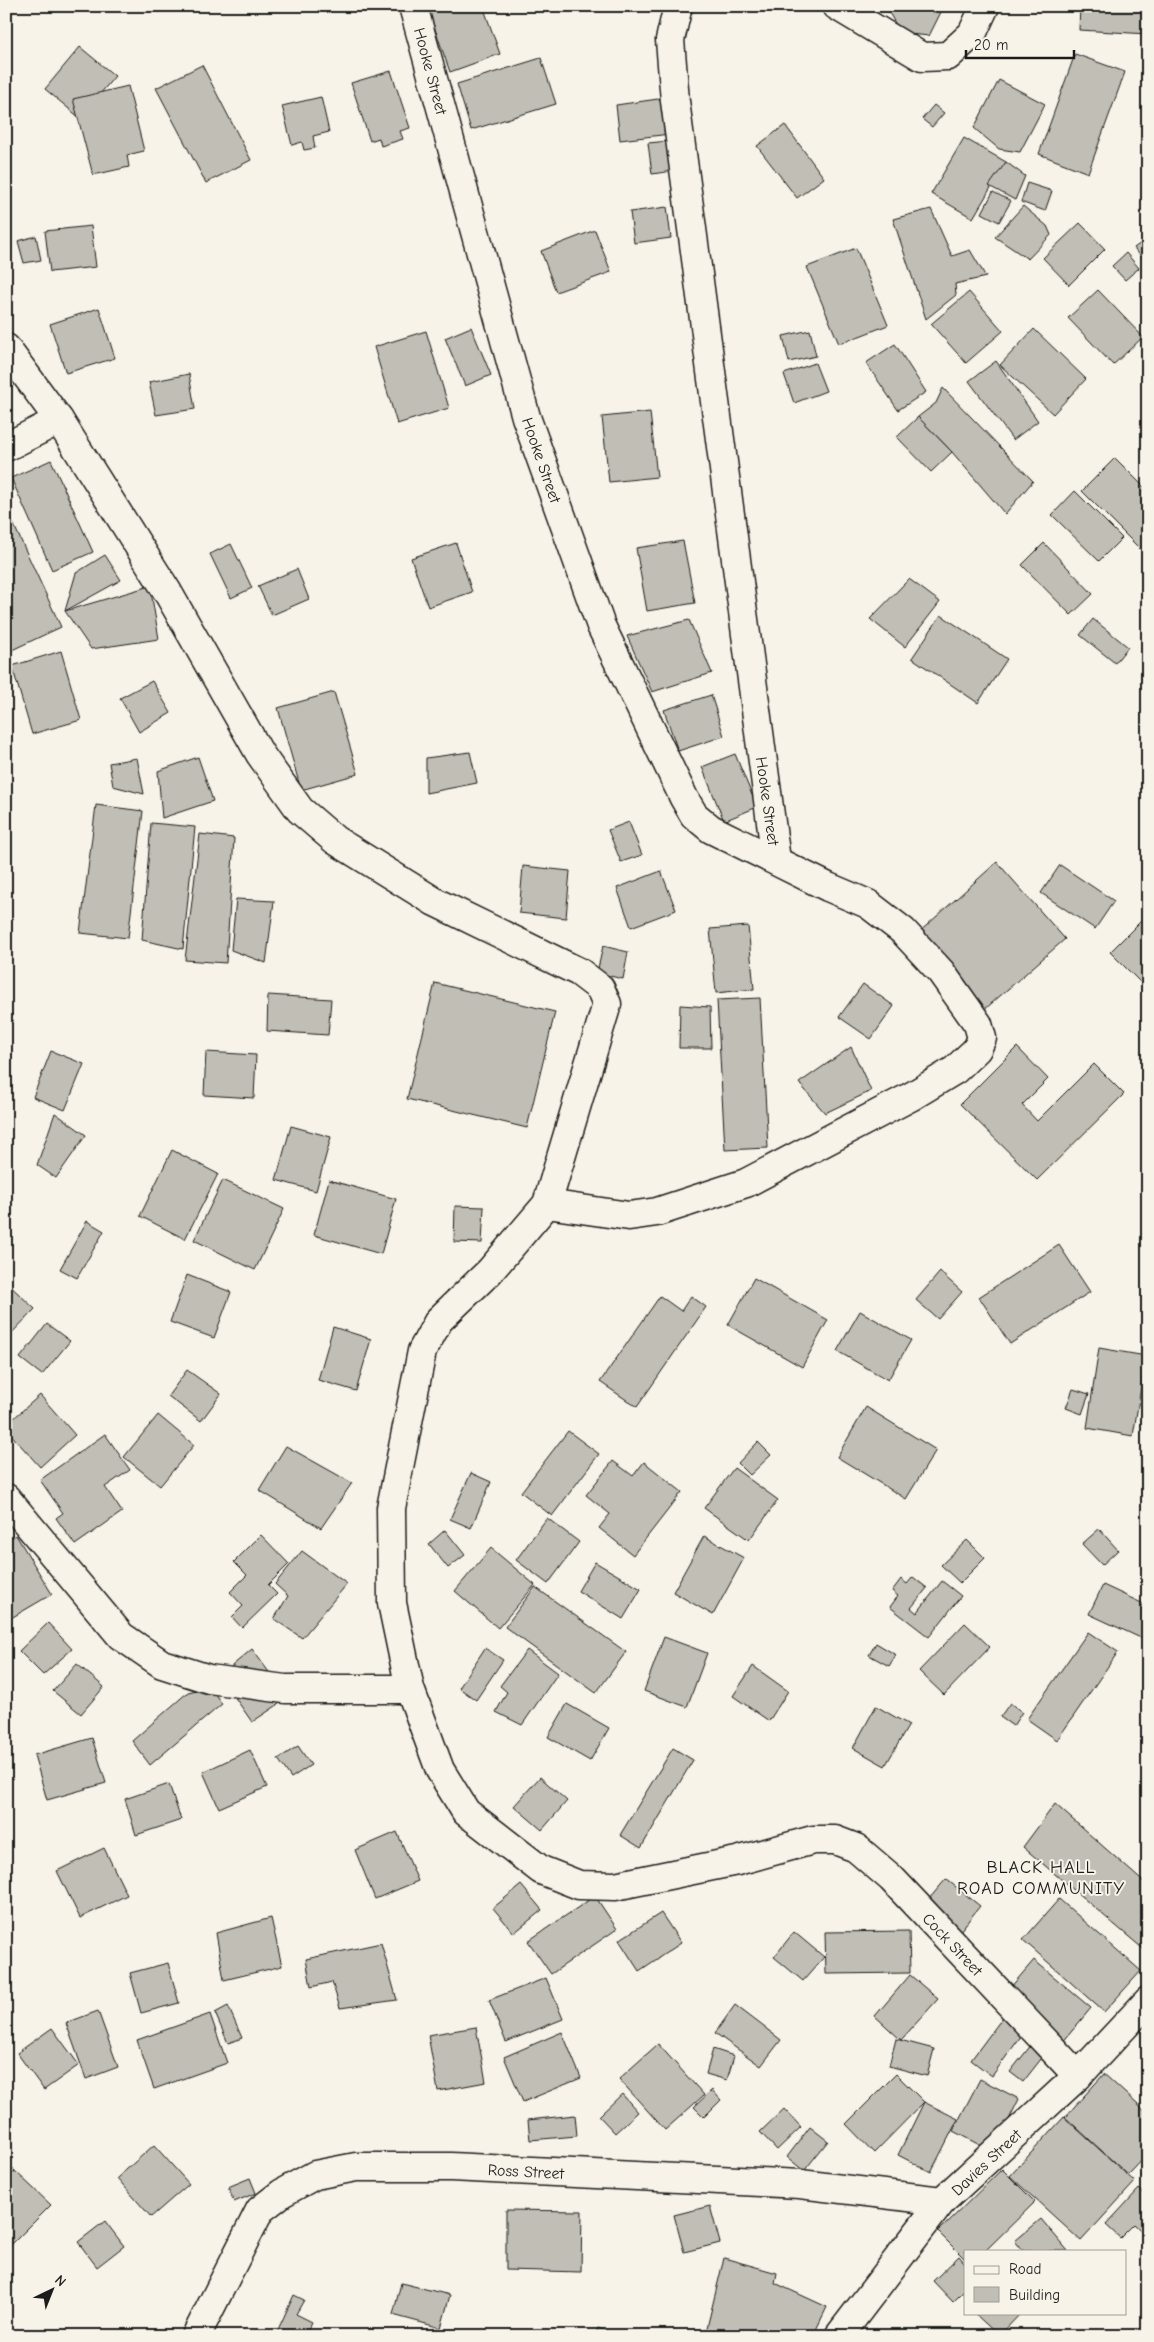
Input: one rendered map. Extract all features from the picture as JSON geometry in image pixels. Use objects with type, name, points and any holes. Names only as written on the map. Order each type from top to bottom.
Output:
[{"type":"street","name":"Hooke Street","points":[[413,6],[526,417],[601,626],[694,815],[711,829],[776,860]]},
{"type":"street","name":"Hooke Street","points":[[678,6],[670,40],[675,101],[776,860]]},
{"type":"street","points":[[837,6],[922,57],[948,56],[972,34],[986,6]]},
{"type":"street","points":[[6,348],[59,420],[167,591],[260,754],[300,810],[335,840],[411,888],[435,902],[579,972],[600,988],[607,1004],[547,1204],[629,1216],[657,1212],[746,1184],[912,1096],[955,1070],[977,1049],[982,1038],[978,1024],[941,972],[903,931],[868,904],[776,860]]},
{"type":"street","points":[[6,447],[59,420]]},
{"type":"street","name":"Cock Street","points":[[547,1204],[490,1271],[439,1320],[422,1351],[391,1508],[392,1603],[410,1689],[440,1770],[466,1812],[541,1870],[579,1886],[615,1886],[737,1861],[813,1840],[835,1840],[856,1848],[891,1878],[1078,2076]]},
{"type":"street","points":[[6,1498],[121,1636],[162,1664],[209,1679],[285,1689],[410,1689]]},
{"type":"street","name":"Davies Street","points":[[838,2336],[942,2202],[1078,2076],[1148,2001]]},
{"type":"street","name":"Ross Street","points":[[196,2336],[260,2210],[282,2193],[315,2174],[356,2167],[450,2167],[800,2184],[942,2202]]},
{"type":"building","points":[[427,6],[483,6],[500,54],[450,72]]},
{"type":"building","points":[[885,6],[944,6],[929,36],[901,33]]},
{"type":"building","points":[[1080,6],[1148,6],[1148,34],[1079,30]]},
{"type":"building","points":[[80,47],[115,76],[80,118],[45,89]]},
{"type":"building","points":[[1075,54],[1125,72],[1088,173],[1039,154]]},
{"type":"building","points":[[541,58],[556,104],[471,130],[457,84]]},
{"type":"building","points":[[202,65],[251,160],[206,183],[156,88]]},
{"type":"building","points":[[391,71],[410,128],[400,131],[403,139],[381,146],[379,138],[370,141],[351,83]]},
{"type":"building","points":[[999,80],[1045,104],[1020,152],[999,149],[974,128]]},
{"type":"building","points":[[128,86],[144,151],[127,155],[129,167],[93,175],[73,99]]},
{"type":"building","points":[[321,97],[329,132],[313,136],[315,148],[304,150],[302,142],[292,145],[282,106]]},
{"type":"building","points":[[665,98],[670,134],[620,140],[616,105]]},
{"type":"building","points":[[934,105],[944,113],[932,127],[922,119]]},
{"type":"building","points":[[785,125],[824,178],[797,198],[757,146]]},
{"type":"building","points":[[964,138],[1006,162],[973,218],[931,194]]},
{"type":"building","points":[[669,141],[673,171],[652,174],[648,143]]},
{"type":"building","points":[[1006,162],[1025,176],[1015,200],[989,186]]},
{"type":"building","points":[[1027,183],[1052,191],[1045,211],[1021,202]]},
{"type":"building","points":[[993,192],[1011,201],[999,222],[982,213]]},
{"type":"building","points":[[1023,206],[1047,226],[1051,235],[1028,259],[995,237]]},
{"type":"building","points":[[667,207],[671,238],[634,243],[630,212]]},
{"type":"building","points":[[931,209],[952,256],[970,250],[986,277],[955,284],[956,295],[926,319],[893,219]]},
{"type":"building","points":[[1080,223],[1105,249],[1069,285],[1043,258]]},
{"type":"building","points":[[91,226],[96,267],[50,272],[45,231]]},
{"type":"building","points":[[595,230],[611,272],[556,292],[541,251]]},
{"type":"building","points":[[36,236],[41,260],[24,263],[18,241]]},
{"type":"building","points":[[1148,238],[1148,265],[1134,248]]},
{"type":"building","points":[[856,248],[888,325],[839,344],[807,267]]},
{"type":"building","points":[[1126,253],[1139,268],[1125,280],[1112,266]]},
{"type":"building","points":[[1098,290],[1143,337],[1113,365],[1068,318]]},
{"type":"building","points":[[969,292],[1003,331],[966,363],[931,324]]},
{"type":"building","points":[[99,308],[115,358],[66,373],[50,324]]},
{"type":"building","points":[[471,327],[491,375],[465,386],[445,338]]},
{"type":"building","points":[[1034,329],[1086,379],[1053,414],[1000,365]]},
{"type":"building","points":[[810,330],[816,356],[789,362],[783,336]]},
{"type":"building","points":[[426,331],[449,408],[397,424],[374,347]]},
{"type":"building","points":[[895,344],[926,392],[898,410],[866,363]]},
{"type":"building","points":[[996,361],[1038,421],[1013,440],[969,381]]},
{"type":"building","points":[[815,363],[826,391],[794,403],[784,374]]},
{"type":"building","points":[[189,374],[195,409],[156,415],[149,382]]},
{"type":"building","points":[[943,388],[1033,481],[1005,514],[952,452],[918,417],[936,403]]},
{"type":"building","points":[[650,412],[657,477],[609,482],[602,417]]},
{"type":"building","points":[[918,417],[952,452],[931,472],[897,437]]},
{"type":"building","points":[[1115,458],[1148,491],[1148,550],[1144,553],[1082,491]]},
{"type":"building","points":[[51,460],[93,552],[52,570],[11,478]]},
{"type":"building","points":[[1075,491],[1122,538],[1099,561],[1052,515]]},
{"type":"building","points":[[6,508],[61,627],[12,650],[6,638]]},
{"type":"building","points":[[683,541],[695,603],[647,611],[636,548]]},
{"type":"building","points":[[456,543],[472,592],[428,607],[411,558]]},
{"type":"building","points":[[1044,543],[1093,594],[1071,615],[1022,565]]},
{"type":"building","points":[[231,544],[252,588],[231,598],[210,554]]},
{"type":"building","points":[[105,555],[121,580],[65,611],[76,573]]},
{"type":"building","points":[[1148,564],[1148,580],[1140,572]]},
{"type":"building","points":[[297,569],[309,599],[272,615],[258,586]]},
{"type":"building","points":[[909,579],[940,602],[905,647],[870,619]]},
{"type":"building","points":[[150,586],[159,639],[91,649],[65,611]]},
{"type":"building","points":[[941,615],[1007,659],[978,703],[912,658]]},
{"type":"building","points":[[1093,619],[1128,647],[1115,663],[1080,635]]},
{"type":"building","points":[[689,620],[712,673],[652,692],[627,636]]},
{"type":"building","points":[[61,651],[81,720],[32,734],[12,666]]},
{"type":"building","points":[[152,681],[171,713],[139,732],[120,698]]},
{"type":"building","points":[[334,692],[358,774],[301,790],[278,708]]},
{"type":"building","points":[[711,695],[724,736],[678,751],[664,710]]},
{"type":"building","points":[[470,752],[477,783],[426,793],[426,758]]},
{"type":"building","points":[[735,754],[757,807],[724,821],[702,767]]},
{"type":"building","points":[[198,757],[213,801],[162,818],[158,771]]},
{"type":"building","points":[[137,758],[144,794],[113,786],[109,763]]},
{"type":"building","points":[[96,805],[143,811],[128,938],[80,933]]},
{"type":"building","points":[[629,822],[642,855],[621,862],[608,830]]},
{"type":"building","points":[[151,823],[195,827],[183,949],[142,940]]},
{"type":"building","points":[[200,834],[234,838],[226,963],[185,960]]},
{"type":"building","points":[[997,862],[1065,939],[984,1010],[916,935]]},
{"type":"building","points":[[1060,865],[1114,901],[1095,929],[1041,893]]},
{"type":"building","points":[[523,866],[570,871],[566,918],[519,913]]},
{"type":"building","points":[[661,871],[676,910],[631,927],[617,888]]},
{"type":"building","points":[[236,899],[274,901],[266,963],[231,950]]},
{"type":"building","points":[[1145,917],[1148,920],[1148,990],[1110,952]]},
{"type":"building","points":[[748,926],[754,989],[716,993],[710,929]]},
{"type":"building","points":[[603,946],[628,952],[623,979],[597,973]]},
{"type":"building","points":[[435,983],[555,1012],[527,1128],[407,1099]]},
{"type":"building","points":[[863,984],[894,1006],[871,1039],[839,1017]]},
{"type":"building","points":[[268,995],[331,999],[328,1035],[267,1031]]},
{"type":"building","points":[[760,998],[768,1148],[725,1150],[717,1000]]},
{"type":"building","points":[[680,1005],[710,1007],[711,1048],[679,1048]]},
{"type":"building","points":[[851,1047],[871,1091],[825,1113],[799,1083]]},
{"type":"building","points":[[1017,1047],[1048,1079],[1022,1105],[1037,1121],[1094,1064],[1124,1094],[1037,1180],[960,1104]]},
{"type":"building","points":[[51,1051],[84,1064],[65,1110],[33,1097]]},
{"type":"building","points":[[206,1052],[256,1055],[254,1098],[204,1095]]},
{"type":"building","points":[[55,1113],[86,1135],[56,1178],[37,1165]]},
{"type":"building","points":[[291,1126],[331,1137],[316,1191],[276,1180]]},
{"type":"building","points":[[172,1150],[218,1174],[185,1239],[140,1216]]},
{"type":"building","points":[[223,1180],[284,1209],[255,1270],[194,1240]]},
{"type":"building","points":[[329,1180],[396,1199],[381,1254],[314,1235]]},
{"type":"building","points":[[455,1206],[484,1207],[482,1243],[454,1242]]},
{"type":"building","points":[[87,1221],[104,1231],[77,1278],[60,1269]]},
{"type":"building","points":[[1059,1245],[1090,1292],[1010,1344],[979,1297]]},
{"type":"building","points":[[940,1272],[962,1292],[938,1319],[916,1300]]},
{"type":"building","points":[[187,1275],[231,1292],[214,1338],[170,1322]]},
{"type":"building","points":[[754,1278],[828,1320],[802,1367],[728,1325]]},
{"type":"building","points":[[6,1282],[35,1309],[6,1339]]},
{"type":"building","points":[[660,1296],[681,1311],[691,1296],[706,1307],[637,1407],[600,1382]]},
{"type":"building","points":[[860,1311],[911,1340],[888,1380],[837,1351]]},
{"type":"building","points":[[47,1324],[70,1341],[42,1375],[20,1358]]},
{"type":"building","points":[[333,1327],[371,1339],[356,1391],[318,1380]]},
{"type":"building","points":[[1099,1348],[1146,1356],[1133,1436],[1087,1428]]},
{"type":"building","points":[[187,1370],[221,1394],[201,1421],[168,1396]]},
{"type":"building","points":[[1073,1389],[1089,1394],[1082,1414],[1066,1408]]},
{"type":"building","points":[[40,1395],[75,1435],[40,1467],[6,1429],[6,1425]]},
{"type":"building","points":[[866,1407],[936,1450],[906,1499],[837,1457]]},
{"type":"building","points":[[158,1415],[194,1445],[160,1486],[124,1457]]},
{"type":"building","points":[[568,1431],[599,1454],[552,1516],[521,1492]]},
{"type":"building","points":[[105,1434],[130,1470],[105,1487],[122,1512],[75,1545],[56,1518],[63,1513],[40,1480]]},
{"type":"building","points":[[758,1442],[771,1455],[750,1475],[738,1463]]},
{"type":"building","points":[[286,1446],[352,1483],[321,1528],[259,1490]]},
{"type":"building","points":[[613,1461],[633,1476],[644,1462],[682,1492],[633,1555],[599,1528],[610,1514],[586,1495]]},
{"type":"building","points":[[734,1468],[778,1500],[749,1540],[704,1508]]},
{"type":"building","points":[[471,1473],[491,1482],[471,1528],[450,1519]]},
{"type":"building","points":[[547,1518],[579,1542],[548,1584],[516,1560]]},
{"type":"building","points":[[1099,1529],[1118,1550],[1102,1565],[1082,1544]]},
{"type":"building","points":[[445,1530],[465,1555],[448,1568],[429,1544]]},
{"type":"building","points":[[16,1535],[52,1594],[6,1621],[6,1540]]},
{"type":"building","points":[[261,1535],[289,1564],[268,1585],[277,1594],[242,1628],[232,1617],[243,1606],[230,1592],[247,1575],[234,1562]]},
{"type":"building","points":[[704,1536],[744,1558],[713,1615],[673,1592]]},
{"type":"building","points":[[967,1540],[985,1558],[960,1583],[941,1565]]},
{"type":"building","points":[[491,1548],[535,1585],[498,1628],[455,1591]]},
{"type":"building","points":[[302,1551],[347,1584],[302,1638],[274,1619],[288,1596],[275,1584]]},
{"type":"building","points":[[595,1562],[641,1589],[623,1619],[578,1591]]},
{"type":"building","points":[[913,1577],[927,1588],[911,1608],[917,1613],[942,1581],[961,1596],[929,1637],[890,1607],[898,1596],[892,1591],[901,1579],[907,1584]]},
{"type":"building","points":[[1103,1585],[1148,1606],[1148,1635],[1145,1640],[1089,1614]]},
{"type":"building","points":[[535,1587],[626,1652],[596,1693],[505,1627]]},
{"type":"building","points":[[48,1623],[72,1649],[43,1675],[19,1651]]},
{"type":"building","points":[[965,1623],[990,1647],[944,1695],[919,1671]]},
{"type":"building","points":[[1088,1632],[1118,1652],[1057,1740],[1027,1719]]},
{"type":"building","points":[[664,1637],[707,1653],[687,1707],[644,1691]]},
{"type":"building","points":[[876,1643],[896,1655],[889,1666],[869,1655]]},
{"type":"building","points":[[485,1648],[503,1660],[476,1700],[459,1688]]},
{"type":"building","points":[[252,1649],[288,1698],[252,1722],[220,1676]]},
{"type":"building","points":[[527,1650],[558,1673],[522,1725],[496,1712],[507,1692],[500,1686]]},
{"type":"building","points":[[77,1664],[104,1687],[81,1714],[53,1691]]},
{"type":"building","points":[[753,1666],[788,1691],[769,1721],[733,1696]]},
{"type":"building","points":[[210,1687],[222,1704],[150,1765],[132,1741],[188,1692]]},
{"type":"building","points":[[1010,1703],[1022,1712],[1013,1726],[1000,1717]]},
{"type":"building","points":[[567,1704],[609,1728],[590,1761],[548,1737]]},
{"type":"building","points":[[876,1706],[909,1725],[885,1766],[853,1748]]},
{"type":"building","points":[[92,1738],[106,1783],[47,1800],[34,1755]]},
{"type":"building","points":[[298,1746],[311,1765],[291,1778],[278,1759]]},
{"type":"building","points":[[673,1748],[693,1760],[641,1848],[620,1835]]},
{"type":"building","points":[[250,1750],[267,1787],[219,1808],[203,1772]]},
{"type":"building","points":[[540,1777],[567,1801],[542,1830],[514,1806]]},
{"type":"building","points":[[169,1784],[181,1820],[136,1835],[125,1799]]},
{"type":"building","points":[[1055,1804],[1148,1886],[1148,1953],[1023,1847]]},
{"type":"building","points":[[397,1832],[418,1881],[375,1899],[355,1850]]},
{"type":"building","points":[[104,1848],[127,1895],[80,1918],[57,1871]]},
{"type":"building","points":[[946,1879],[980,1906],[957,1935],[923,1906]]},
{"type":"building","points":[[521,1885],[542,1910],[514,1933],[493,1908]]},
{"type":"building","points":[[595,1896],[617,1929],[551,1974],[528,1941]]},
{"type":"building","points":[[1059,1899],[1141,1971],[1104,2012],[1023,1940]]},
{"type":"building","points":[[661,1913],[681,1943],[639,1971],[619,1940]]},
{"type":"building","points":[[271,1918],[282,1966],[224,1980],[216,1933]]},
{"type":"building","points":[[909,1931],[910,1973],[826,1974],[825,1932]]},
{"type":"building","points":[[794,1932],[824,1957],[803,1981],[774,1957]]},
{"type":"building","points":[[381,1943],[397,2000],[340,2008],[332,1982],[311,1987],[306,1959]]},
{"type":"building","points":[[1034,1960],[1091,2008],[1062,2043],[1004,1995]]},
{"type":"building","points":[[168,1963],[179,2003],[141,2013],[130,1973]]},
{"type":"building","points":[[910,1975],[938,1999],[901,2040],[875,2016]]},
{"type":"building","points":[[546,1978],[563,2019],[506,2042],[489,2000]]},
{"type":"building","points":[[735,2005],[781,2040],[761,2066],[715,2033]]},
{"type":"building","points":[[228,2006],[242,2038],[228,2043],[215,2013]]},
{"type":"building","points":[[98,2011],[118,2067],[86,2079],[66,2023]]},
{"type":"building","points":[[210,2014],[227,2063],[154,2089],[137,2040]]},
{"type":"building","points":[[1003,2017],[1024,2032],[992,2076],[971,2060]]},
{"type":"building","points":[[476,2027],[486,2082],[438,2091],[428,2035]]},
{"type":"building","points":[[52,2028],[79,2065],[44,2090],[17,2053]]},
{"type":"building","points":[[562,2032],[581,2078],[523,2102],[504,2057]]},
{"type":"building","points":[[896,2039],[934,2049],[927,2076],[889,2066]]},
{"type":"building","points":[[658,2044],[704,2095],[665,2130],[619,2079]]},
{"type":"building","points":[[1032,2044],[1045,2054],[1023,2082],[1010,2072]]},
{"type":"building","points":[[713,2049],[734,2056],[727,2080],[706,2074]]},
{"type":"building","points":[[896,2074],[924,2102],[874,2153],[846,2124]]},
{"type":"building","points":[[1104,2074],[1148,2114],[1148,2154],[1128,2175],[1065,2117]]},
{"type":"building","points":[[980,2079],[1019,2099],[993,2152],[953,2131]]},
{"type":"building","points":[[712,2090],[721,2100],[704,2117],[694,2107]]},
{"type":"building","points":[[622,2094],[638,2112],[615,2133],[599,2116]]},
{"type":"building","points":[[924,2102],[958,2119],[931,2172],[898,2155]]},
{"type":"building","points":[[784,2109],[801,2127],[777,2150],[760,2132]]},
{"type":"building","points":[[575,2115],[577,2136],[530,2140],[528,2120]]},
{"type":"building","points":[[1064,2117],[1135,2182],[1081,2241],[1010,2176]]},
{"type":"building","points":[[810,2127],[828,2141],[804,2171],[787,2157]]},
{"type":"building","points":[[154,2145],[189,2184],[151,2217],[117,2178]]},
{"type":"building","points":[[6,2163],[15,2171],[6,2180]]},
{"type":"building","points":[[1002,2169],[1035,2202],[986,2250],[964,2250],[964,2258],[938,2232]]},
{"type":"building","points":[[1148,2170],[1148,2182],[1141,2176]]},
{"type":"building","points":[[15,2171],[51,2205],[6,2250],[6,2180]]},
{"type":"building","points":[[250,2178],[256,2193],[234,2202],[228,2187]]},
{"type":"building","points":[[1139,2189],[1148,2197],[1148,2237],[1134,2224],[1120,2238],[1106,2225]]},
{"type":"building","points":[[710,2206],[720,2243],[684,2252],[674,2215]]},
{"type":"building","points":[[506,2210],[582,2211],[581,2272],[506,2270]]},
{"type":"building","points":[[1041,2219],[1067,2250],[1022,2250],[1015,2241]]},
{"type":"building","points":[[105,2221],[124,2246],[97,2267],[78,2242]]},
{"type":"building","points":[[959,2256],[964,2262],[964,2291],[953,2302],[933,2281]]},
{"type":"building","points":[[724,2258],[777,2273],[775,2283],[827,2307],[813,2336],[705,2336]]},
{"type":"building","points":[[401,2283],[450,2295],[441,2328],[393,2315]]},
{"type":"building","points":[[294,2295],[304,2300],[296,2314],[312,2322],[305,2336],[275,2336]]},
{"type":"building","points":[[975,2314],[1020,2314],[999,2336]]},
{"type":"building","points":[[598,2328],[617,2336],[595,2336]]},
{"type":"district","name":"BLACK HALL ROAD COMMUNITY","points":[[1041,1877]]}]
